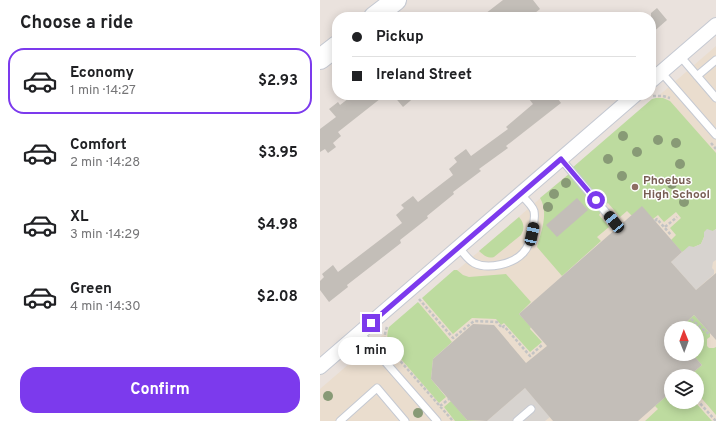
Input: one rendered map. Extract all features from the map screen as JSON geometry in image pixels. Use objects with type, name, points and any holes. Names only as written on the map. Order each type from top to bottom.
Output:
[{"type":"main road","points":[[380,12],[396,0]]},
{"type":"main road","points":[[320,59],[332,50]]},
{"type":"street","points":[[656,76],[716,25]]},
{"type":"street","points":[[320,367],[629,100]]},
{"type":"lane","points":[[680,56],[716,98]]},
{"type":"lane","points":[[697,76],[716,60]]},
{"type":"lane","points":[[656,76],[716,135]]},
{"type":"lane","points":[[561,159],[614,222]]},
{"type":"lane","points":[[459,248],[475,264],[493,266],[516,260],[529,244],[534,222],[533,209],[520,194]]},
{"type":"lane","points":[[360,333],[437,421]]},
{"type":"lane","points":[[340,421],[377,388],[405,421]]},
{"type":"lane","points":[[517,421],[531,410]]},
{"type":"path","points":[[665,227],[677,217]]},
{"type":"path","points":[[655,221],[657,219],[671,235]]},
{"type":"path","points":[[419,299],[454,339],[474,321],[496,322],[502,328],[504,326],[532,357],[544,344]]},
{"type":"path","points":[[691,319],[710,335]]},
{"type":"path","points":[[386,327],[384,341],[388,348],[453,421]]},
{"type":"path","points":[[704,408],[716,421]]},
{"type":"shaded area","name":"Phoebus High School","points":[[716,46],[716,421],[320,421],[320,389],[654,100],[656,100],[656,98]]},
{"type":"shaded area","points":[[707,229],[713,231],[716,229],[716,260],[713,262],[712,268],[714,270],[714,274],[696,290],[671,262],[689,246],[694,247],[701,244],[704,237],[704,232]]},
{"type":"shaded area","points":[[525,388],[550,417],[545,421],[487,421]]},
{"type":"green space","points":[[663,98],[670,101],[716,153],[716,229],[704,237],[701,244],[682,252],[671,240],[676,235],[670,228],[681,218],[676,212],[664,222],[658,215],[653,219],[631,215],[627,211],[620,217],[608,203],[605,205],[572,168],[651,100]]},
{"type":"green space","points":[[569,174],[601,212],[599,215],[609,227],[597,237],[601,241],[562,276],[537,247],[544,216],[543,204],[540,198]]},
{"type":"green space","points":[[519,217],[523,226],[521,235],[494,257],[487,257],[479,251]]},
{"type":"green space","points":[[454,270],[457,270],[463,275],[469,277],[506,274],[531,302],[519,314],[542,342],[530,352],[504,323],[501,325],[496,319],[472,318],[453,334],[422,298]]},
{"type":"green space","points":[[418,302],[452,342],[433,359],[431,379],[446,397],[439,403],[388,344],[387,336],[389,327]]},
{"type":"green space","points":[[694,315],[699,321],[688,321]]},
{"type":"green space","points":[[704,326],[710,333],[710,337],[707,339],[707,346],[709,348],[716,347],[716,415],[704,401],[704,369],[697,369],[702,365],[698,361],[704,361]]},
{"type":"green space","points":[[664,398],[664,409],[701,409],[712,421],[645,421],[658,409],[655,406]]},
{"type":"green space","points":[[451,401],[467,420],[480,421],[455,421],[444,407]]},
{"type":"building","points":[[503,0],[533,0],[540,9],[536,12],[487,12]]},
{"type":"building","points":[[657,8],[667,20],[656,30],[656,12],[652,12]]},
{"type":"building","points":[[346,100],[379,100],[338,132],[341,136],[333,143],[336,147],[328,153],[325,149],[320,152],[320,129],[336,117],[329,109],[338,102],[340,105]]},
{"type":"building","points":[[397,100],[411,100],[403,107]]},
{"type":"building","points":[[530,100],[559,100],[561,103],[506,146],[508,148],[479,169],[481,171],[453,192],[454,194],[427,216],[428,218],[400,240],[401,243],[347,285],[348,287],[329,302],[320,290],[320,281],[324,277],[322,274],[333,265],[338,272],[402,223],[396,215],[404,208],[401,205],[413,196],[418,202],[453,175],[449,169],[457,162],[454,158],[466,149],[471,156],[508,129],[506,127],[533,104]]},
{"type":"building","points":[[577,198],[588,210],[557,237],[546,225]]},
{"type":"building","name":"Phoebus High School","points":[[642,206],[682,252],[671,262],[696,290],[716,273],[716,340],[704,326],[704,321],[699,321],[694,315],[688,321],[664,321],[664,361],[698,361],[702,365],[697,369],[664,369],[664,398],[638,421],[553,421],[525,388],[487,421],[467,420],[431,379],[433,359],[473,324],[494,325],[526,363],[547,346],[519,314]]},
{"type":"place","name":"Phoebus High School","points":[[635,187]]},
{"type":"route","points":[[371,323],[561,159],[596,200]]}]
